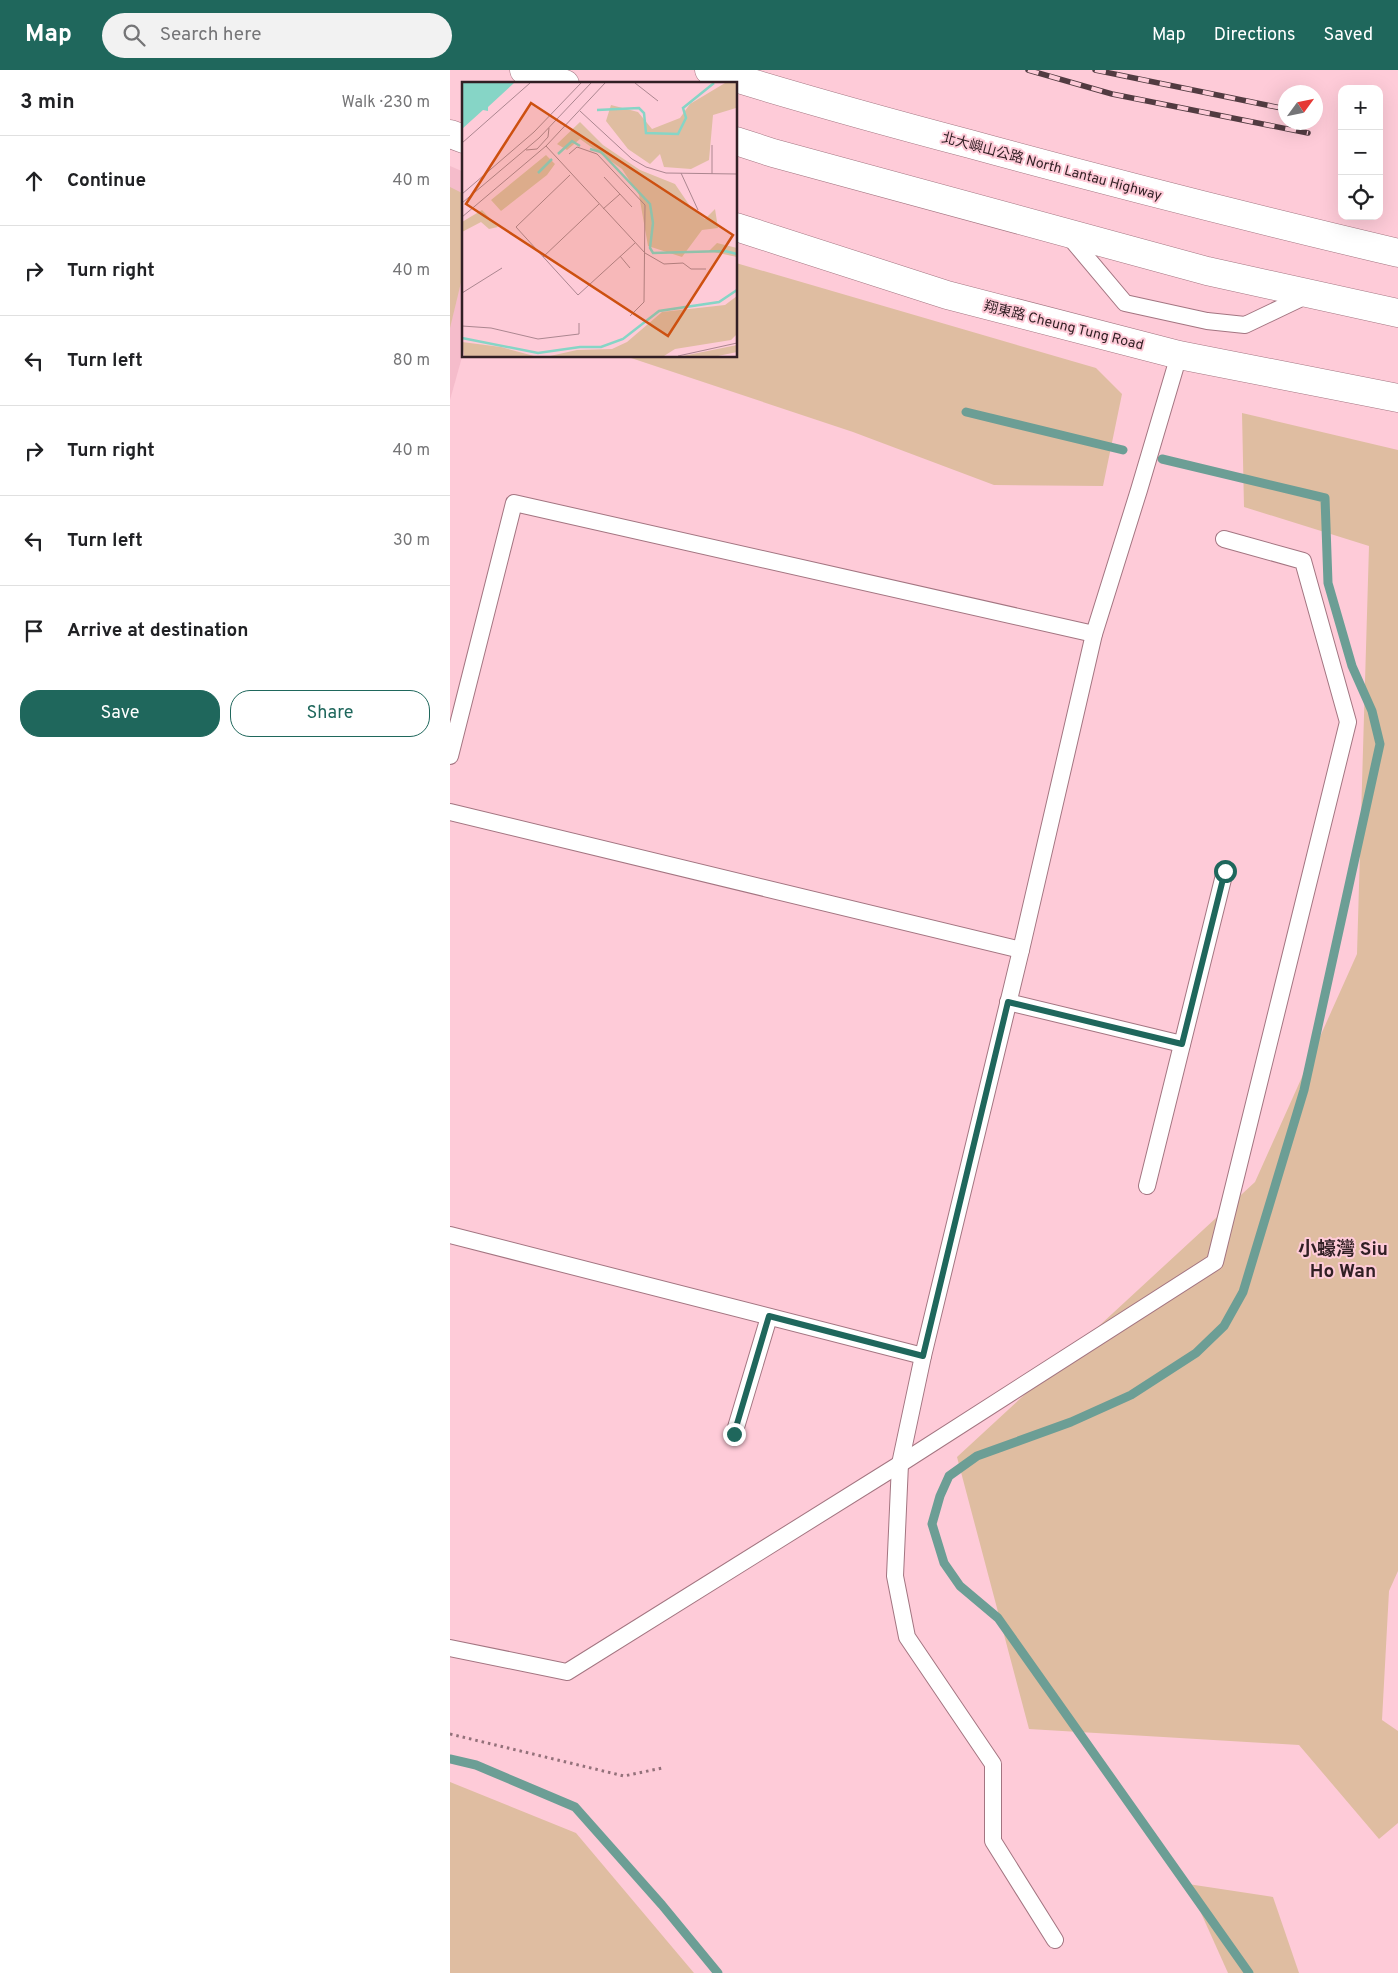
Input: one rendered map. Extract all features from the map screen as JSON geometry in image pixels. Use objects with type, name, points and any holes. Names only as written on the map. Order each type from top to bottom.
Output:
[{"type":"main road","points":[[524,70],[559,82]]},
{"type":"main road","name":"北大嶼山公路 North Lantau Highway","points":[[709,70],[793,96],[1003,153],[1219,210],[1398,253]]},
{"type":"main road","points":[[450,134],[462,138]]},
{"type":"main road","points":[[738,141],[1067,234],[1206,271],[1398,313]]},
{"type":"main road","name":"翔東路 Cheung Tung Road","points":[[738,228],[947,295],[1179,355],[1398,398]]},
{"type":"lane","points":[[1067,234],[1125,302],[1207,321],[1245,325],[1310,294]]},
{"type":"lane","points":[[1055,1940],[993,1841],[993,1764],[907,1637],[895,1576],[900,1464],[923,1356],[1021,950],[1094,634],[1179,355]]},
{"type":"lane","points":[[450,756],[514,503],[1094,634]]},
{"type":"lane","points":[[450,1648],[567,1672],[900,1464],[1214,1262],[1348,722],[1303,561],[1224,539]]},
{"type":"lane","points":[[450,812],[1021,950]]},
{"type":"lane","points":[[1147,1186],[1225,871]]},
{"type":"lane","points":[[1008,1002],[1182,1044]]},
{"type":"lane","points":[[450,1235],[923,1356]]},
{"type":"lane","points":[[734,1434],[769,1316]]},
{"type":"path","points":[[450,1734],[624,1776],[662,1768]]},
{"type":"shaded area","points":[[450,166],[462,171],[462,357],[450,400]]},
{"type":"shaded area","points":[[450,187],[462,193],[462,278],[450,328]]},
{"type":"shaded area","points":[[738,264],[1096,368],[1122,394],[1103,486],[994,485],[853,432],[631,358],[738,358]]},
{"type":"shaded area","points":[[1242,413],[1398,450],[1398,1571],[1389,1591],[1382,1720],[1398,1731],[1398,1823],[1379,1839],[1299,1745],[1029,1729],[957,1457],[1255,1182],[1357,954],[1369,546],[1244,507]]},
{"type":"shaded area","points":[[450,1782],[576,1833],[694,1973],[450,1973]]},
{"type":"shaded area","points":[[1188,1884],[1273,1897],[1299,1973],[1228,1973]]},
{"type":"waterway","points":[[966,412],[1123,450]]},
{"type":"waterway","points":[[1162,459],[1325,498],[1328,583],[1352,666],[1372,711],[1380,744],[1304,1090],[1243,1292],[1224,1326],[1196,1353],[1131,1395],[1071,1422],[977,1456],[949,1476],[940,1496],[932,1524],[944,1563],[960,1586],[998,1618],[1249,1973]]},
{"type":"waterway","points":[[450,1759],[476,1765],[575,1807],[662,1905],[718,1973]]},
{"type":"railway","points":[[1028,70],[1112,94],[1308,133]]},
{"type":"railway","points":[[1095,70],[1278,107]]},
{"type":"district","name":"小蠔灣 Siu Ho Wan","points":[[1343,1259]]},
{"type":"route","points":[[734,1434],[769,1316],[923,1356],[1008,1002],[1182,1044],[1225,871]]}]
